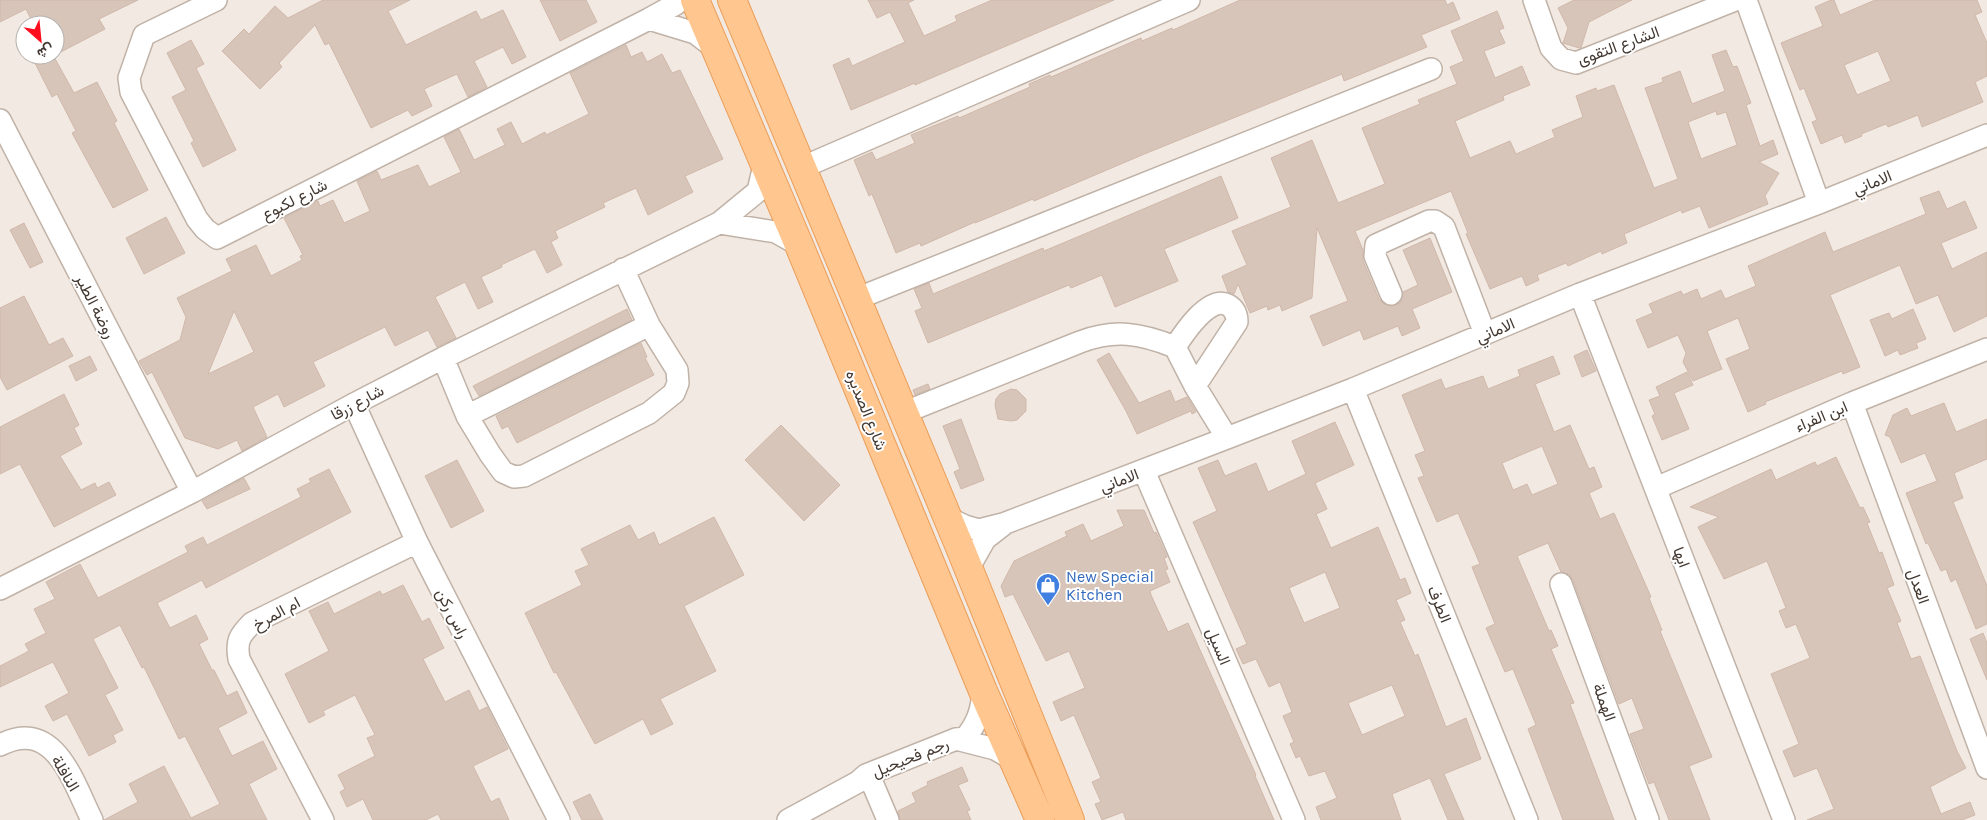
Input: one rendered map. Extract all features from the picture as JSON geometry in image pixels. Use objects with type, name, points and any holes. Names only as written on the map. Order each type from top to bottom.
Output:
[{"type":"main road","name":"شارع الصديره","points":[[695,0],[799,245],[983,691],[1040,820]]},
{"type":"main road","name":"شارع الصديره","points":[[732,0],[1070,820]]},
{"type":"street","name":"شارع لكبوع","points":[[216,0],[144,35],[129,78],[131,92],[197,219],[205,229],[217,238],[648,19],[676,4],[678,0]]},
{"type":"street","points":[[802,168],[1188,0]]},
{"type":"street","name":"الشارع التقوى","points":[[1534,0],[1551,48],[1561,59],[1576,63],[1735,0]]},
{"type":"street","points":[[1746,0],[1819,203]]},
{"type":"street","points":[[648,19],[695,33],[716,49]]},
{"type":"street","points":[[856,299],[1431,69]]},
{"type":"street","name":"روضة الطير","points":[[0,120],[192,492]]},
{"type":"street","name":"الاماني","points":[[946,517],[979,530],[1003,524],[1353,389],[1580,294],[1819,203],[1987,135]]},
{"type":"street","name":"شارع زرقا","points":[[0,589],[192,492],[443,358],[719,223],[758,191],[764,165]]},
{"type":"street","points":[[1391,294],[1375,256],[1376,245],[1435,220],[1444,227],[1485,334]]},
{"type":"street","points":[[719,223],[776,232],[799,245]]},
{"type":"street","points":[[443,358],[467,416],[504,472],[514,477],[524,476],[649,413],[674,393],[678,383],[677,370],[648,325],[623,269]]},
{"type":"street","name":"ابها","points":[[1580,294],[1784,820]]},
{"type":"street","points":[[1175,347],[1202,313],[1215,304],[1229,305],[1234,311],[1237,322],[1194,386]]},
{"type":"street","points":[[467,416],[648,325]]},
{"type":"street","points":[[903,413],[1100,335],[1119,333],[1158,340],[1175,347],[1194,386],[1227,438]]},
{"type":"street","name":"ابن الفراء","points":[[1656,488],[1852,403],[1987,349]]},
{"type":"street","name":"الطرف","points":[[1353,389],[1527,820]]},
{"type":"street","name":"العدل","points":[[1852,403],[1987,768]]},
{"type":"street","name":"راس ركن","points":[[354,404],[417,542],[559,820]]},
{"type":"street","name":"السيل","points":[[1144,471],[1294,820]]},
{"type":"street","name":"الاماني","points":[[968,569],[986,540],[1003,524]]},
{"type":"street","name":"ام المرخ","points":[[323,820],[239,659],[237,646],[242,634],[252,623],[417,542]]},
{"type":"street","name":"الهملة","points":[[1561,584],[1648,820]]},
{"type":"street","name":"رجم فحيحيل","points":[[788,820],[858,782],[866,774],[956,739],[965,738],[972,730],[980,711],[983,691]]},
{"type":"street","name":"النافلة","points":[[0,746],[11,740],[24,738],[38,739],[50,747],[60,758],[92,820]]},
{"type":"street","name":"رجم فحيحيل","points":[[956,739],[996,749],[1014,760]]},
{"type":"street","points":[[866,774],[874,787],[888,820]]},
{"type":"building","points":[[0,0],[138,0],[99,19],[105,29],[65,50],[65,15],[29,15],[26,9],[0,22]]},
{"type":"building","points":[[323,0],[410,0],[388,11],[406,45],[476,11],[481,20],[503,10],[526,57],[512,64],[503,47],[474,61],[487,87],[468,97],[457,74],[424,89],[432,106],[412,116],[408,110],[371,128],[329,43],[325,45],[315,25],[279,63],[282,67],[260,89],[222,51],[244,29],[249,34],[275,6],[288,18]]},
{"type":"building","points":[[540,0],[586,0],[597,22],[560,41]]},
{"type":"building","points":[[868,0],[914,0],[908,3],[924,36],[957,21],[955,16],[992,0],[1114,0],[915,85],[915,83],[851,110],[833,65],[849,58],[852,66],[905,42],[890,12],[877,18]]},
{"type":"building","points":[[1240,0],[1445,0],[1447,5],[1453,2],[1460,19],[1421,35],[1427,47],[1344,81],[1342,74],[1034,201],[1033,199],[975,222],[921,246],[920,243],[896,253],[872,194],[869,196],[854,160],[872,152],[876,160],[915,143],[911,135],[958,116],[959,118],[1030,87],[1029,84],[1050,75],[1051,77],[1141,38],[1142,41],[1172,28],[1173,30]]},
{"type":"building","points":[[1574,0],[1632,0],[1589,22],[1581,48],[1579,48],[1563,43],[1568,28],[1558,8]]},
{"type":"building","points":[[1834,0],[1840,15],[1875,0],[1977,0],[1982,12],[1975,15],[1987,43],[1987,76],[1975,82],[1983,102],[1922,127],[1918,115],[1888,127],[1886,124],[1845,143],[1842,135],[1821,144],[1812,122],[1817,120],[1804,88],[1800,90],[1781,43],[1823,26],[1815,7]],"holes":[[[1878,51],[1891,81],[1857,95],[1844,65]]]},
{"type":"building","points":[[1497,11],[1504,28],[1499,30],[1505,43],[1484,51],[1495,78],[1522,66],[1530,85],[1503,96],[1504,100],[1455,121],[1470,158],[1510,141],[1516,154],[1555,137],[1552,130],[1583,117],[1576,96],[1596,88],[1597,91],[1614,85],[1654,188],[1678,179],[1645,88],[1663,82],[1662,78],[1680,71],[1692,104],[1725,91],[1712,55],[1726,50],[1733,67],[1737,66],[1751,103],[1746,105],[1760,146],[1773,140],[1778,154],[1759,162],[1779,173],[1765,196],[1768,204],[1709,228],[1700,206],[1682,213],[1681,210],[1624,234],[1627,243],[1602,254],[1601,251],[1568,266],[1566,263],[1537,275],[1539,280],[1526,286],[1522,276],[1490,289],[1466,234],[1468,233],[1451,191],[1355,231],[1363,250],[1363,261],[1379,299],[1384,304],[1390,306],[1401,302],[1403,292],[1418,285],[1403,250],[1430,238],[1452,292],[1412,309],[1420,328],[1402,336],[1398,326],[1364,340],[1360,330],[1323,346],[1310,316],[1348,301],[1317,228],[1312,298],[1282,311],[1280,305],[1268,310],[1267,306],[1250,313],[1238,284],[1234,294],[1228,292],[1222,276],[1247,265],[1232,231],[1291,207],[1271,158],[1312,140],[1338,203],[1385,184],[1362,128],[1420,104],[1418,100],[1457,84],[1450,67],[1464,61],[1451,31]],"holes":[[[1716,111],[1717,115],[1726,112],[1737,145],[1701,159],[1688,122]]]},
{"type":"building","points":[[191,40],[204,64],[196,68],[236,150],[203,167],[191,143],[194,141],[172,97],[186,90],[167,53]]},
{"type":"building","points":[[626,45],[631,57],[642,52],[647,62],[662,54],[672,73],[680,70],[723,159],[685,176],[693,192],[648,215],[636,188],[603,203],[605,207],[555,231],[558,238],[551,242],[562,265],[547,273],[535,249],[481,277],[493,302],[478,309],[465,282],[435,297],[456,338],[437,347],[428,330],[395,346],[385,327],[313,362],[325,386],[284,407],[278,394],[253,407],[267,437],[242,451],[237,440],[218,449],[185,438],[152,372],[147,375],[139,361],[180,340],[186,317],[177,298],[232,271],[226,259],[256,245],[271,276],[302,260],[300,256],[303,255],[284,218],[318,201],[320,206],[333,200],[344,223],[370,211],[357,181],[377,171],[381,180],[418,165],[429,187],[461,172],[444,137],[459,129],[474,160],[505,145],[497,129],[511,122],[522,144],[545,132],[546,135],[589,114],[570,73]],"holes":[[[234,311],[254,352],[208,374]]]},
{"type":"building","points":[[36,65],[59,65],[74,93],[97,82],[117,121],[114,123],[148,190],[113,208],[72,133],[76,131],[57,94],[52,97]]},
{"type":"building","points":[[1221,176],[1238,218],[1164,249],[1178,281],[1115,307],[1102,275],[1071,288],[1069,285],[928,343],[915,311],[922,308],[914,289],[929,283],[933,294],[1043,248],[1044,251]]},
{"type":"building","points":[[1939,191],[1947,209],[1965,201],[1977,228],[1941,243],[1952,269],[1987,252],[1987,316],[1954,332],[1938,295],[1916,304],[1900,265],[1830,295],[1860,367],[1843,374],[1842,371],[1802,387],[1765,402],[1766,404],[1748,412],[1726,359],[1750,349],[1738,318],[1707,331],[1722,369],[1693,381],[1683,362],[1686,353],[1678,335],[1648,348],[1636,320],[1653,313],[1649,304],[1681,291],[1683,295],[1697,289],[1701,299],[1721,290],[1725,299],[1756,286],[1748,266],[1825,232],[1833,252],[1926,214],[1920,198]]},
{"type":"building","points":[[166,217],[185,253],[144,274],[126,238]]},
{"type":"building","points":[[24,223],[43,262],[30,268],[10,230]]},
{"type":"building","points":[[24,296],[49,345],[63,338],[73,356],[7,390],[0,377],[0,308]]},
{"type":"building","points":[[627,309],[632,320],[479,396],[473,386]]},
{"type":"building","points":[[1913,309],[1926,339],[1916,343],[1918,348],[1900,355],[1898,350],[1885,356],[1870,320],[1889,313],[1892,319]]},
{"type":"building","points":[[641,343],[647,357],[645,358],[654,375],[517,443],[508,426],[502,429],[496,416]]},
{"type":"building","points":[[1587,350],[1596,371],[1582,377],[1574,356]]},
{"type":"building","points":[[1109,353],[1139,403],[1170,390],[1175,402],[1187,397],[1196,412],[1192,414],[1191,411],[1137,434],[1097,360]]},
{"type":"building","points":[[90,356],[97,370],[76,381],[69,366]]},
{"type":"building","points":[[1553,356],[1560,374],[1535,384],[1554,432],[1570,425],[1589,469],[1594,467],[1602,487],[1589,493],[1600,519],[1614,513],[1651,597],[1649,598],[1662,630],[1660,631],[1712,757],[1689,766],[1710,820],[1669,820],[1654,782],[1649,784],[1630,734],[1644,729],[1632,698],[1619,704],[1573,580],[1569,574],[1561,572],[1548,543],[1517,556],[1549,631],[1551,630],[1558,646],[1551,649],[1574,703],[1570,704],[1614,820],[1563,820],[1528,729],[1536,725],[1513,669],[1505,672],[1486,628],[1495,624],[1472,567],[1480,564],[1458,513],[1437,522],[1418,478],[1424,476],[1415,455],[1425,451],[1402,395],[1441,379],[1445,389],[1483,376],[1488,389],[1520,376],[1518,370]],"holes":[[[1542,446],[1558,484],[1532,495],[1527,484],[1513,490],[1502,463]]]},
{"type":"building","points":[[1687,372],[1693,385],[1674,393],[1689,429],[1662,440],[1652,416],[1655,414],[1649,400],[1660,396],[1656,387]]},
{"type":"building","points":[[928,384],[930,389],[915,395],[913,390]]},
{"type":"building","points":[[1011,389],[1017,390],[1026,399],[1026,411],[1017,420],[998,419],[995,405],[996,399],[1000,394]]},
{"type":"building","points":[[64,394],[79,425],[74,428],[82,444],[60,456],[81,490],[95,483],[97,488],[109,482],[116,495],[54,527],[20,464],[0,474],[0,427]]},
{"type":"building","points":[[1944,403],[1956,432],[1987,419],[1987,459],[1954,473],[1963,498],[1953,502],[1987,586],[1987,624],[1976,629],[1956,579],[1951,582],[1946,569],[1941,571],[1928,543],[1926,544],[1906,493],[1937,481],[1925,453],[1901,463],[1890,437],[1885,435],[1893,415],[1907,408],[1911,416]]},
{"type":"building","points":[[961,419],[984,480],[961,489],[954,472],[960,469],[943,426]]},
{"type":"building","points":[[1335,422],[1354,465],[1315,483],[1327,509],[1316,514],[1331,548],[1378,527],[1400,580],[1405,578],[1411,593],[1396,600],[1405,620],[1400,622],[1415,656],[1418,654],[1446,727],[1466,718],[1481,759],[1444,774],[1464,820],[1448,820],[1430,778],[1392,794],[1401,820],[1321,820],[1316,807],[1337,798],[1325,771],[1309,776],[1300,756],[1296,758],[1290,744],[1294,742],[1283,716],[1292,712],[1280,682],[1269,687],[1256,659],[1243,664],[1236,649],[1247,644],[1193,522],[1217,511],[1198,468],[1218,460],[1225,476],[1256,463],[1268,492],[1306,474],[1292,441]],"holes":[[[1325,572],[1340,608],[1304,623],[1289,588]],[[1392,685],[1405,716],[1362,735],[1348,703]]]},
{"type":"building","points":[[781,425],[840,485],[804,521],[745,460]]},
{"type":"building","points":[[1836,457],[1860,508],[1863,507],[1870,522],[1867,523],[1879,553],[1882,552],[1894,585],[1887,588],[1901,621],[1897,623],[1911,659],[1920,656],[1957,751],[1966,768],[1930,787],[1941,814],[1970,802],[1975,815],[1962,820],[1807,820],[1834,809],[1817,768],[1794,777],[1783,751],[1799,744],[1771,674],[1810,658],[1796,624],[1786,628],[1779,611],[1786,608],[1767,561],[1724,579],[1698,527],[1719,517],[1690,507],[1771,469],[1776,480],[1815,462],[1817,466]]},
{"type":"building","points":[[457,460],[484,511],[451,528],[425,476]]},
{"type":"building","points":[[329,469],[351,512],[206,588],[202,580],[157,603],[170,628],[196,615],[208,639],[199,644],[212,670],[214,670],[227,696],[237,691],[247,713],[218,728],[232,756],[263,741],[277,769],[249,784],[267,820],[104,820],[138,802],[129,784],[164,766],[191,818],[220,804],[185,736],[179,739],[144,667],[142,668],[120,625],[93,639],[118,688],[105,695],[123,730],[113,735],[116,742],[89,756],[67,714],[53,721],[45,706],[69,693],[53,662],[0,687],[0,666],[29,651],[25,644],[46,633],[34,609],[55,599],[46,582],[80,564],[98,598],[188,552],[185,546],[203,537],[207,545],[301,497],[297,489],[311,482],[309,479]]},
{"type":"building","points":[[244,478],[250,489],[207,509],[202,501]]},
{"type":"building","points":[[1117,510],[1144,510],[1154,533],[1156,532],[1167,557],[1164,558],[1168,569],[1165,570],[1170,582],[1150,591],[1151,595],[1168,632],[1188,623],[1256,775],[1274,820],[1126,820],[1123,812],[1102,820],[1095,804],[1101,802],[1092,782],[1101,778],[1074,715],[1061,721],[1053,702],[1085,688],[1069,651],[1046,661],[1013,594],[1005,597],[1001,586],[1014,561],[1067,536],[1065,532],[1083,524],[1091,541],[1124,526]]},
{"type":"building","points":[[714,517],[744,575],[684,606],[716,671],[660,699],[673,724],[651,735],[643,719],[595,744],[556,672],[554,673],[525,613],[582,585],[575,571],[589,565],[581,549],[630,525],[638,540],[654,532],[659,545]]},
{"type":"building","points":[[403,585],[422,622],[429,618],[444,648],[423,659],[445,702],[469,690],[479,711],[487,707],[508,749],[473,766],[491,802],[499,798],[509,820],[441,820],[438,814],[426,820],[373,820],[363,799],[347,807],[340,792],[345,789],[338,775],[375,756],[367,738],[375,735],[355,695],[323,711],[325,715],[309,723],[285,674],[329,651],[309,611],[328,602],[334,614],[380,591],[382,595]]},
{"type":"building","points":[[1983,633],[1987,643],[1987,680],[1970,639]]},
{"type":"building","points":[[962,767],[968,781],[958,785],[970,810],[967,811],[971,820],[900,820],[898,811],[916,802],[912,793],[928,785],[927,782]]},
{"type":"building","points":[[590,794],[603,820],[582,820],[573,802]]},
{"type":"place","name":"New Special Kitchen","points":[[1048,606]]}]
